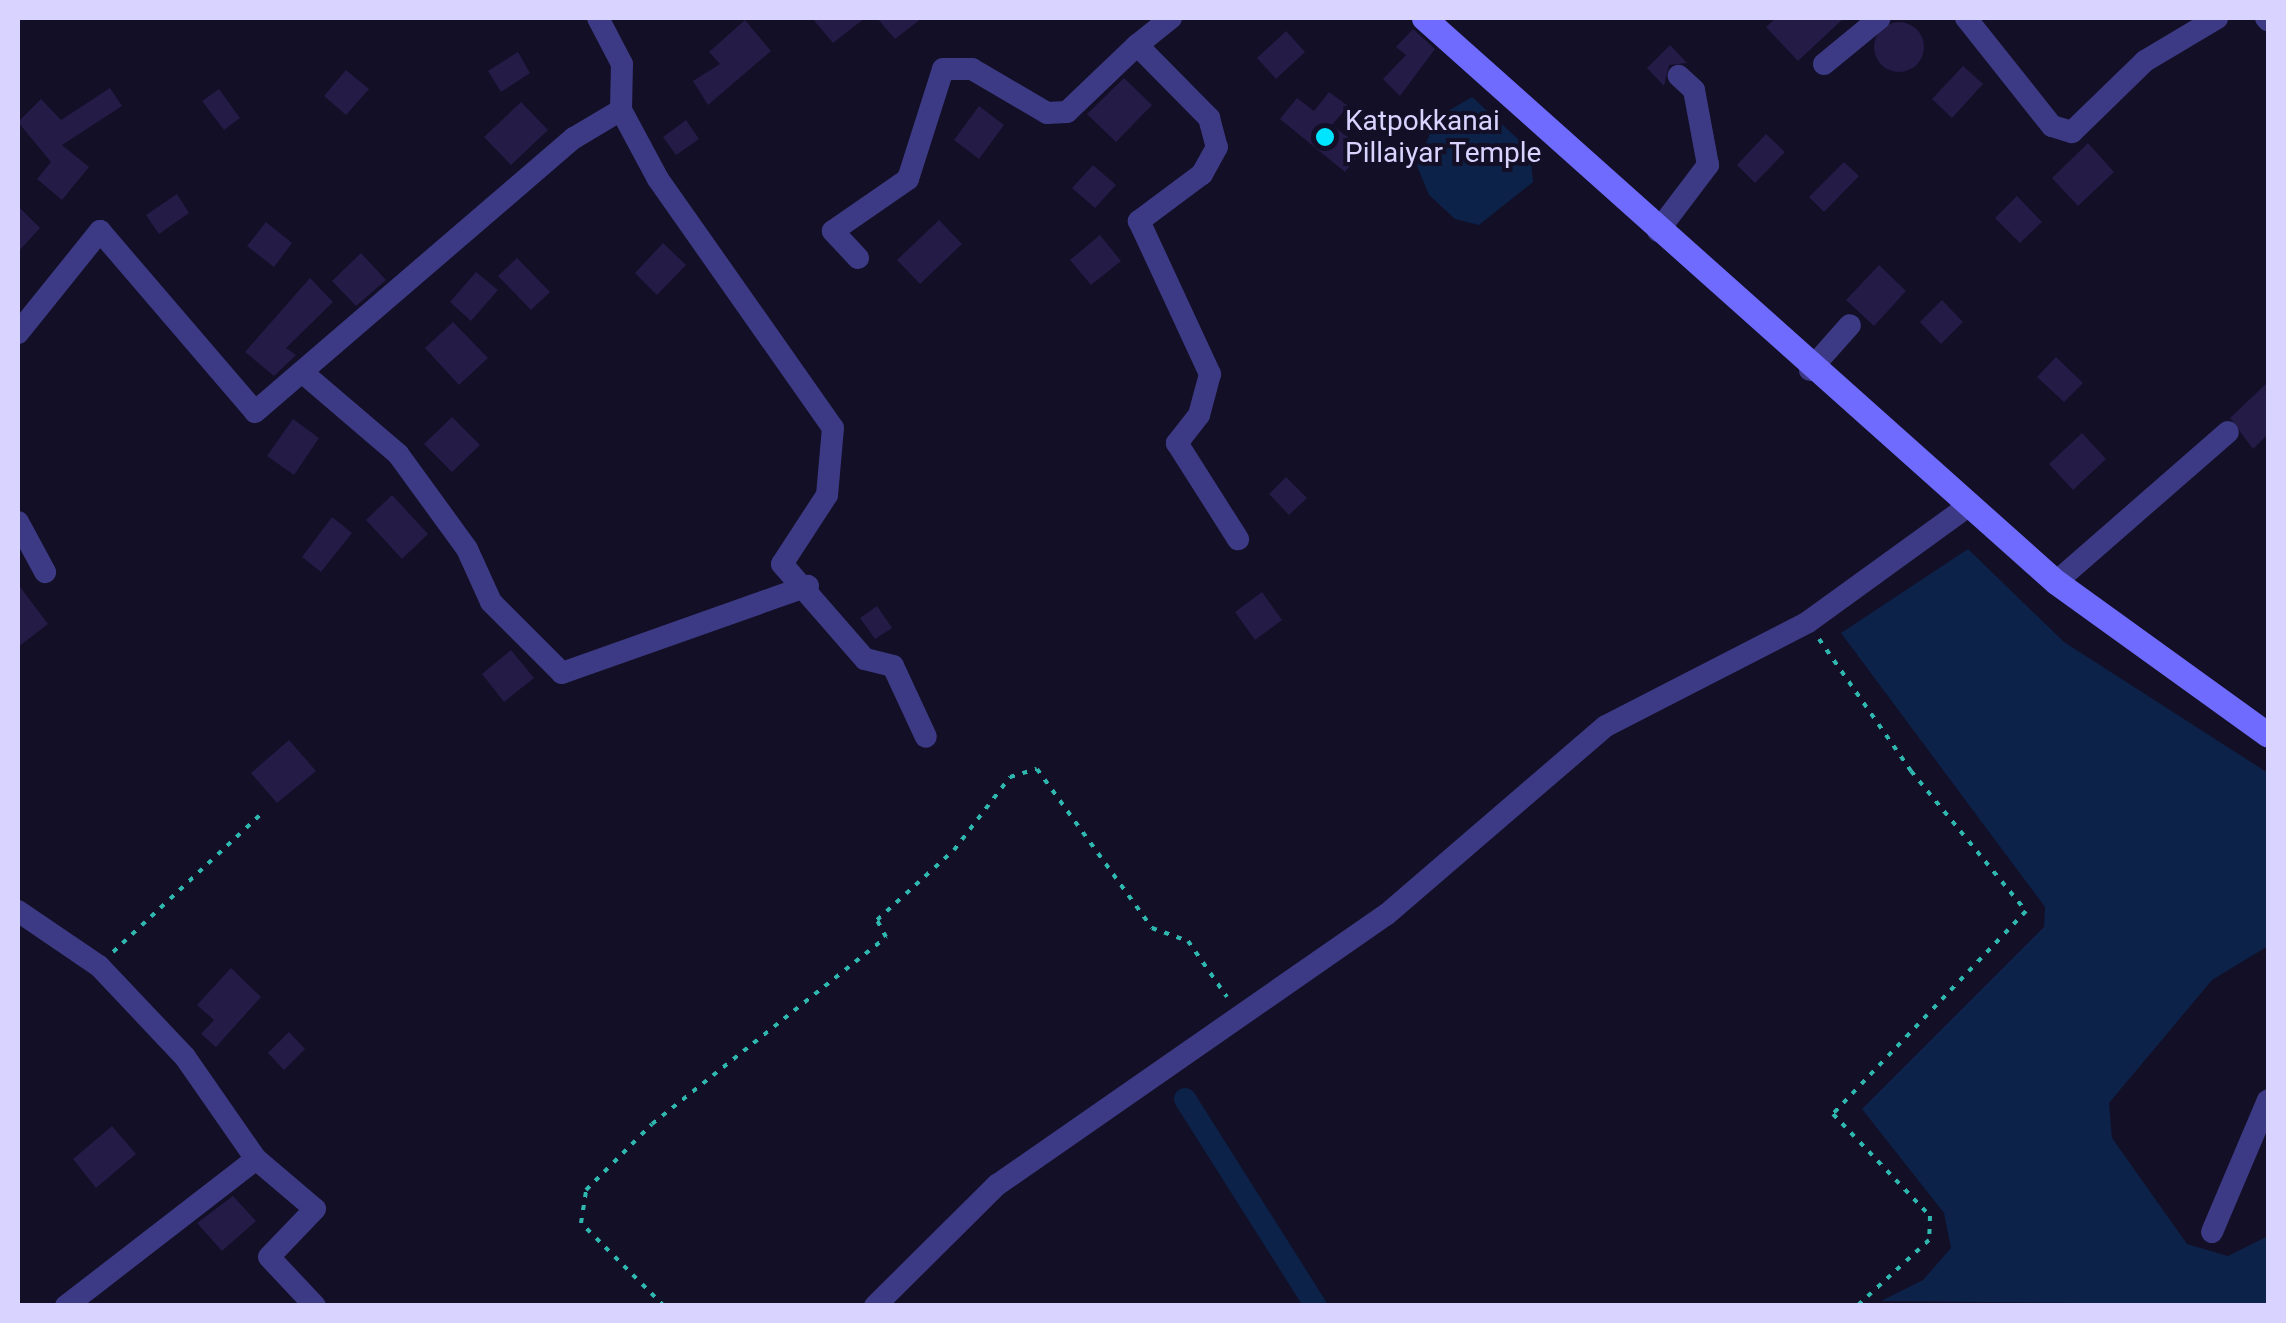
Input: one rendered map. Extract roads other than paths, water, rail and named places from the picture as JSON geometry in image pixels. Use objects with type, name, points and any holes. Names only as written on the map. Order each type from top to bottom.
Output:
[{"type":"street","points":[[598,18],[622,64],[621,110],[658,179],[832,428],[827,494],[782,564],[808,586],[864,659],[893,666],[926,737]]},
{"type":"street","points":[[858,258],[833,231],[908,179],[943,70],[972,70],[1047,113],[1066,112],[1171,18]]},
{"type":"street","points":[[1424,18],[1810,370],[2056,582],[2268,735]]},
{"type":"street","points":[[1824,64],[1880,18]]},
{"type":"street","points":[[1966,18],[2052,126],[2072,132],[2146,60],[2217,18]]},
{"type":"street","points":[[1137,45],[1208,118],[1216,147],[1202,174],[1139,220],[1210,374],[1199,415],[1177,443],[1238,539]]},
{"type":"street","points":[[1658,231],[1708,165],[1694,90],[1679,76]]},
{"type":"street","points":[[21,319],[100,231],[255,412],[574,138],[621,110]]},
{"type":"street","points":[[1810,370],[1850,326]]},
{"type":"street","points":[[302,372],[398,454],[467,550],[491,602],[562,672],[808,586]]},
{"type":"street","points":[[2056,582],[2228,432]]},
{"type":"street","points":[[875,1306],[997,1186],[1386,915],[1606,726],[1808,622],[1968,506]]},
{"type":"street","points":[[18,522],[45,572]]},
{"type":"street","points":[[18,911],[99,966],[185,1057],[256,1159],[315,1209],[269,1257],[315,1306]]},
{"type":"street","points":[[2212,1232],[2268,1100]]},
{"type":"street","points":[[66,1306],[256,1159]]},
{"type":"water","points":[[1472,97],[1530,150],[1533,182],[1479,225],[1455,219],[1429,195],[1417,166],[1436,118]]},
{"type":"water","points":[[1968,549],[2064,642],[2268,773],[2268,946],[2212,980],[2109,1103],[2112,1138],[2187,1244],[2228,1256],[2268,1236],[2268,1305],[1881,1301],[1923,1280],[1951,1248],[1944,1213],[1862,1109],[2044,927],[2045,907],[1841,633]]},
{"type":"waterway","points":[[1185,1099],[1316,1306]]},
{"type":"place","name":"Katpokkanai Pillaiyar Temple","points":[[1325,137]]}]
